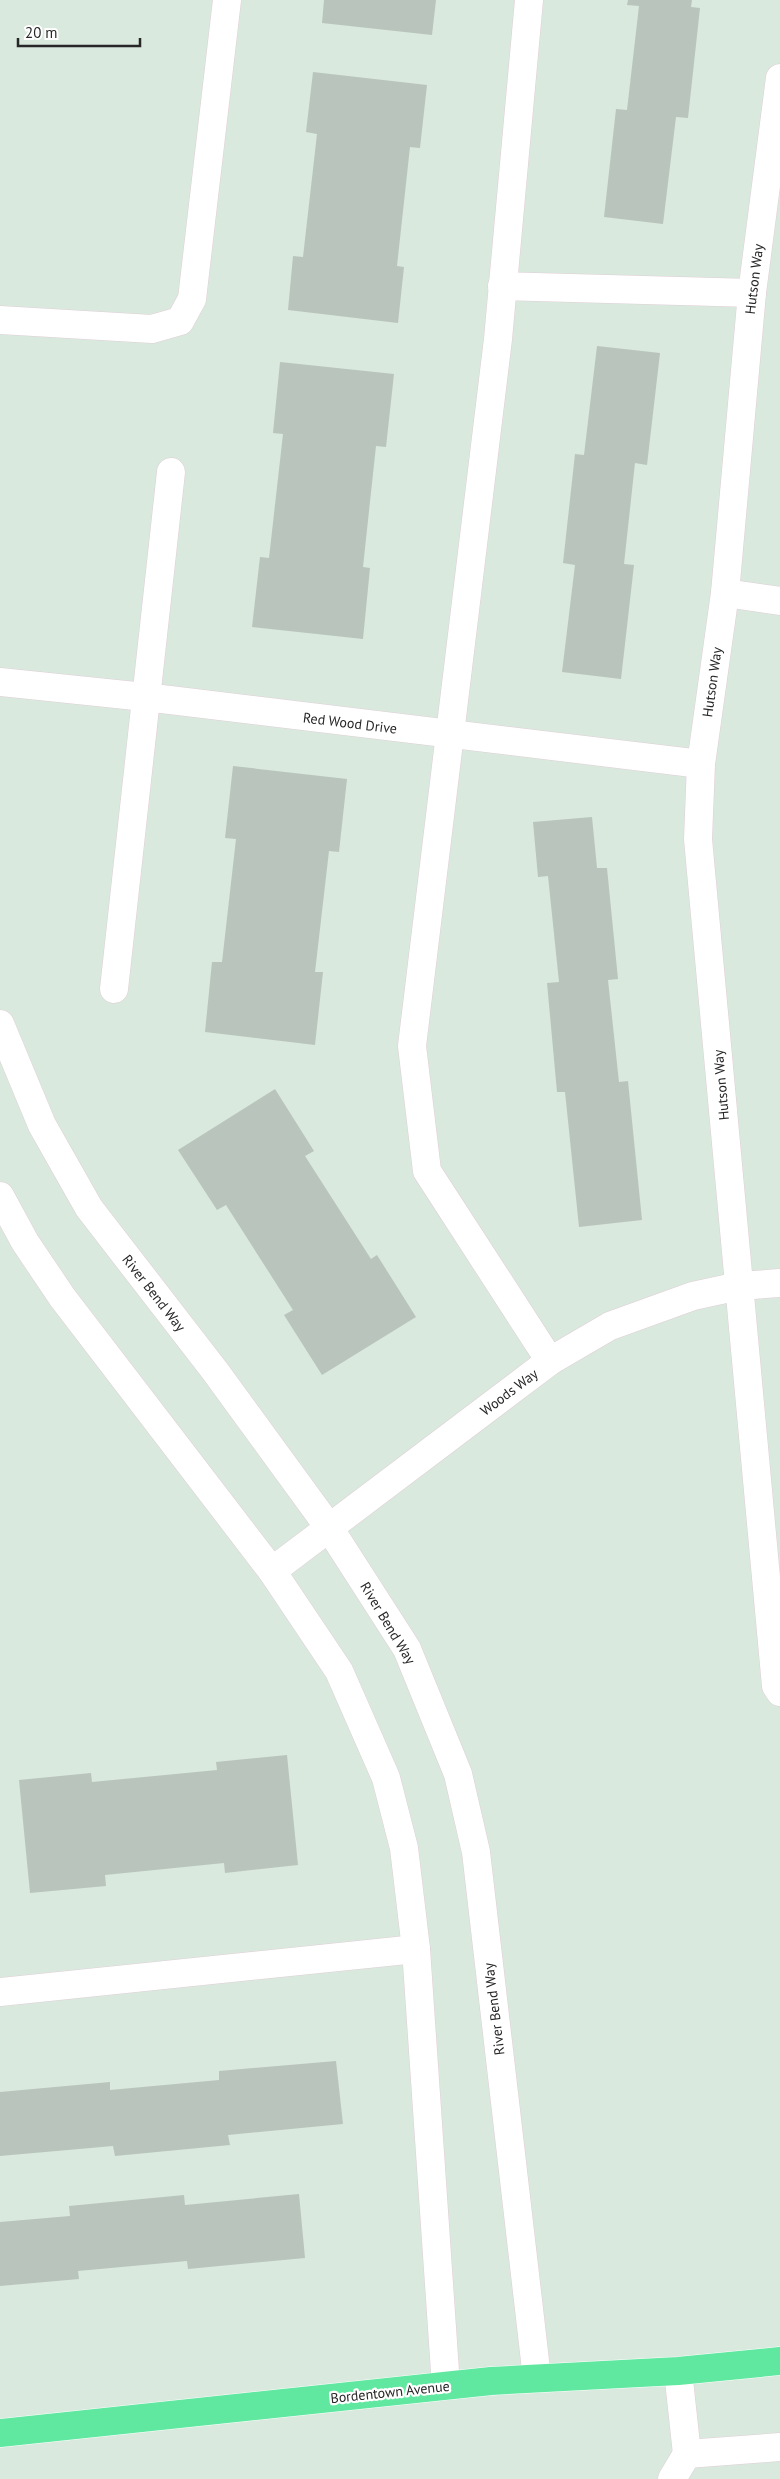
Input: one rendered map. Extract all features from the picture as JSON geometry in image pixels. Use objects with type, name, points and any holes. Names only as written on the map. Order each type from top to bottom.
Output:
[{"type":"main road","name":"Bordentown Avenue","points":[[0,2433],[446,2386],[536,2378],[678,2371],[780,2361]]},
{"type":"street","points":[[0,320],[152,329],[180,321],[192,299],[226,0]]},
{"type":"street","points":[[529,0],[502,286],[412,1046],[427,1171],[550,1361]]},
{"type":"street","name":"Hutson Way","points":[[780,78],[752,293],[725,594],[701,764],[698,839],[776,1686],[780,1692]]},
{"type":"street","points":[[502,286],[752,293]]},
{"type":"street","points":[[114,989],[171,472]]},
{"type":"street","points":[[725,594],[780,601]]},
{"type":"street","name":"Red Wood Drive","points":[[0,682],[145,697],[701,764]]},
{"type":"street","name":"River Bend Way","points":[[1,1031],[42,1124],[89,1208],[215,1371],[328,1526],[407,1650],[458,1774],[476,1852],[536,2378]]},
{"type":"street","points":[[0,1196],[25,1242],[62,1297],[272,1571],[339,1671],[386,1778],[404,1848],[416,1949],[446,2386]]},
{"type":"street","name":"Woods Way","points":[[272,1571],[328,1526],[550,1361],[610,1326],[693,1296],[739,1286],[780,1283]]},
{"type":"street","points":[[0,1992],[416,1949]]},
{"type":"street","points":[[672,2479],[687,2454],[678,2371]]},
{"type":"street","points":[[687,2454],[780,2446]]},
{"type":"building","points":[[324,0],[436,0],[432,35],[322,23]]},
{"type":"building","points":[[628,0],[692,0],[691,7],[700,8],[688,118],[676,117],[663,224],[604,217],[616,109],[627,110],[639,6],[627,5]]},
{"type":"building","points":[[313,72],[427,85],[420,148],[410,147],[397,266],[404,267],[398,323],[288,310],[293,256],[303,257],[317,134],[306,132]]},
{"type":"building","points":[[597,346],[660,353],[647,465],[635,463],[624,564],[634,565],[621,679],[562,672],[575,565],[563,563],[575,454],[584,455]]},
{"type":"building","points":[[280,362],[394,374],[386,447],[376,446],[363,567],[370,568],[363,639],[252,627],[260,557],[269,558],[283,434],[273,433]]},
{"type":"building","points":[[233,766],[347,779],[339,852],[329,851],[315,972],[323,972],[315,1045],[205,1032],[212,962],[222,962],[236,839],[225,838]]},
{"type":"building","points":[[592,817],[597,868],[607,868],[618,979],[608,980],[619,1082],[628,1081],[642,1220],[579,1227],[565,1092],[557,1092],[547,983],[559,982],[548,876],[538,877],[533,822]]},
{"type":"building","points":[[275,1089],[314,1151],[305,1156],[371,1259],[377,1255],[416,1317],[322,1375],[284,1315],[293,1310],[226,1205],[217,1210],[178,1150]]},
{"type":"building","points":[[287,1755],[298,1865],[225,1873],[224,1863],[105,1875],[106,1886],[30,1893],[19,1780],[91,1773],[92,1782],[217,1770],[216,1762]]},
{"type":"building","points":[[336,2061],[343,2124],[228,2135],[230,2145],[115,2156],[113,2146],[0,2156],[0,2092],[110,2082],[110,2090],[219,2080],[219,2071]]},
{"type":"building","points":[[299,2194],[305,2258],[188,2269],[187,2261],[78,2271],[79,2279],[0,2286],[0,2222],[70,2216],[69,2206],[184,2195],[185,2205]]}]
